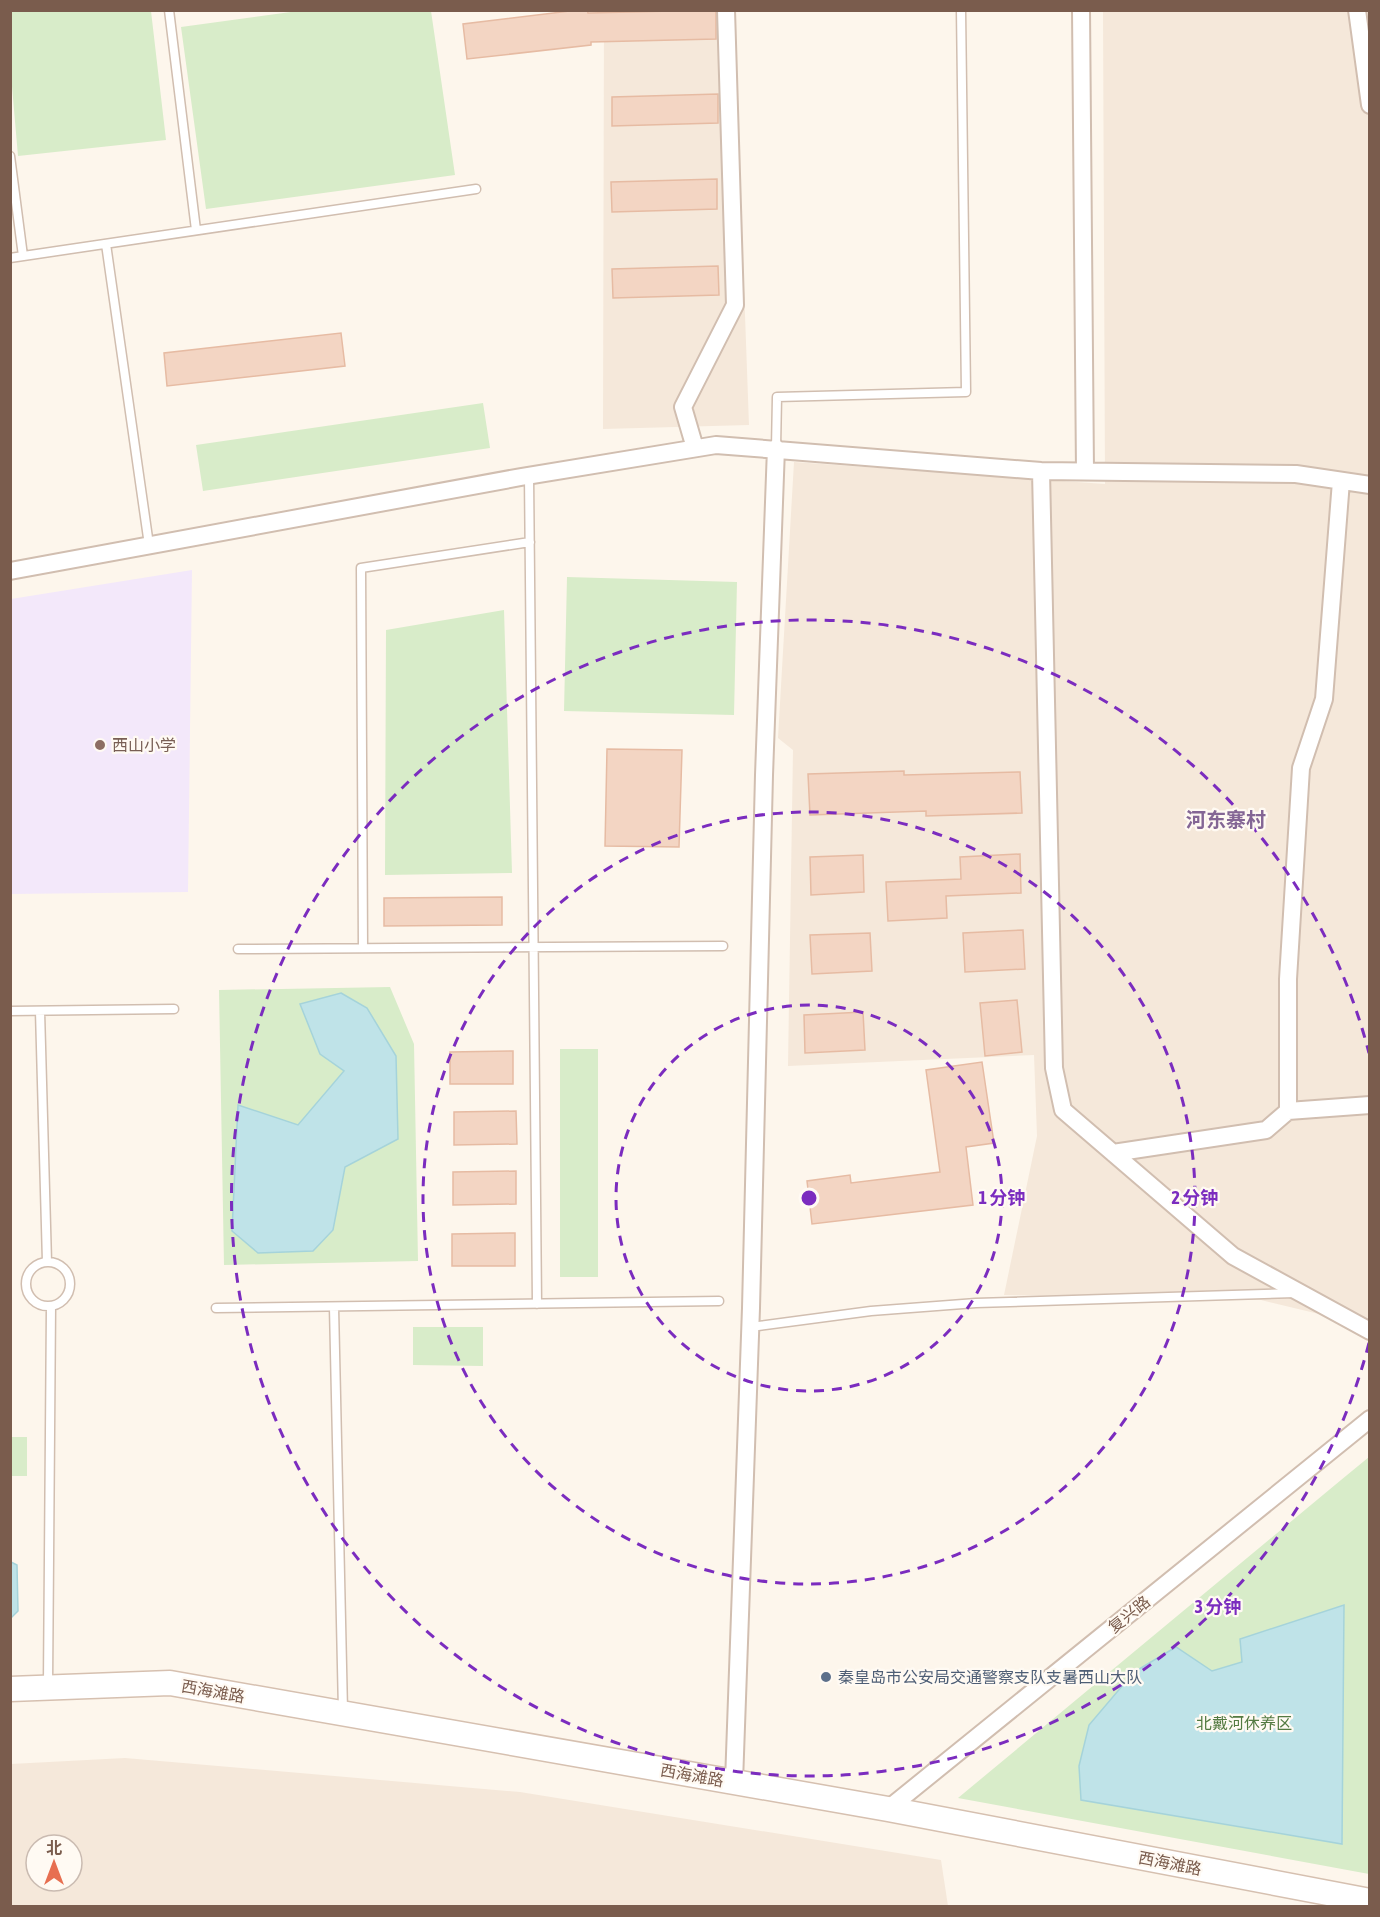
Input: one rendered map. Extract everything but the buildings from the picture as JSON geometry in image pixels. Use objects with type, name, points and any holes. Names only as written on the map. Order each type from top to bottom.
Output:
[{"type":"main road","name":"西海滩路","points":[[10,1689],[170,1683],[888,1809],[1370,1901]]},
{"type":"street","points":[[695,448],[683,407],[735,305],[726,10]]},
{"type":"street","points":[[1081,10],[1085,471]]},
{"type":"street","points":[[1357,10],[1370,105]]},
{"type":"street","points":[[10,571],[530,475],[716,445],[777,448],[1041,471],[1296,474],[1370,485]]},
{"type":"street","points":[[734,1782],[751,1327],[764,775],[777,448]]},
{"type":"street","points":[[1041,471],[1054,1068],[1063,1110],[1233,1256],[1370,1331]]},
{"type":"street","points":[[1288,1111],[1288,979],[1301,768],[1324,699],[1341,481]]},
{"type":"street","points":[[1113,1153],[1266,1130],[1288,1111],[1370,1105]]},
{"type":"street","name":"复兴路","points":[[888,1809],[1370,1419]]},
{"type":"lane","points":[[169,10],[196,230]]},
{"type":"lane","points":[[777,448],[777,397],[966,392],[961,10]]},
{"type":"lane","points":[[10,156],[23,256]]},
{"type":"lane","points":[[10,258],[476,189]]},
{"type":"lane","points":[[106,244],[149,546]]},
{"type":"lane","points":[[530,475],[537,1304]]},
{"type":"lane","points":[[363,948],[362,568],[530,542]]},
{"type":"lane","points":[[238,948],[723,946]]},
{"type":"lane","points":[[10,1011],[174,1009]]},
{"type":"lane","points":[[40,1011],[47,1262]]},
{"type":"lane","points":[[47,1262],[61,1266],[70,1278],[70,1286],[64,1300],[51,1306],[44,1306],[32,1299],[26,1286],[29,1273],[47,1262]]},
{"type":"lane","points":[[751,1327],[871,1311],[976,1303],[1300,1293]]},
{"type":"lane","points":[[216,1308],[719,1301]]},
{"type":"lane","points":[[48,1688],[51,1306]]},
{"type":"lane","points":[[334,1307],[343,1714]]},
{"type":"shaded area","points":[[604,11],[734,11],[749,425],[603,429]]},
{"type":"shaded area","points":[[1103,11],[1369,11],[1369,1326],[1261,1300],[1004,1295],[1037,1136],[1034,1055],[788,1066],[793,750],[778,738],[794,462],[1105,484]]},
{"type":"shaded area","name":"西山小学","points":[[192,570],[188,892],[11,894],[11,599]]},
{"type":"shaded area","points":[[125,1758],[520,1792],[941,1860],[948,1906],[11,1906],[11,1764]]},
{"type":"green space","points":[[10,11],[151,11],[166,140],[18,156],[11,75]]},
{"type":"green space","points":[[298,11],[431,11],[455,175],[206,209],[181,27]]},
{"type":"green space","points":[[483,403],[490,448],[203,491],[196,445]]},
{"type":"green space","points":[[567,577],[737,582],[734,715],[564,711]]},
{"type":"green space","points":[[504,610],[512,873],[385,875],[386,630]]},
{"type":"green space","points":[[390,987],[414,1044],[418,1261],[224,1265],[219,990]]},
{"type":"green space","points":[[560,1049],[598,1049],[598,1277],[560,1277]]},
{"type":"green space","points":[[413,1327],[483,1327],[483,1366],[413,1365]]},
{"type":"green space","points":[[11,1437],[27,1437],[27,1476],[11,1476]]},
{"type":"green space","name":"北戴河休养区","points":[[1369,1457],[1369,1874],[958,1798],[1341,1480]]},
{"type":"water","points":[[341,993],[367,1008],[396,1056],[398,1139],[345,1167],[333,1230],[313,1251],[258,1253],[232,1231],[238,1105],[298,1125],[344,1071],[320,1054],[300,1004]]},
{"type":"water","points":[[11,1562],[17,1565],[18,1611],[11,1618]]},
{"type":"water","points":[[1344,1605],[1342,1844],[1081,1800],[1079,1766],[1089,1725],[1134,1672],[1176,1647],[1212,1671],[1242,1662],[1240,1639]]},
{"type":"place","name":"西山小学","points":[[100,745]]},
{"type":"place","name":"秦皇岛市公安局交通警察支队支暑西山大队","points":[[826,1677]]},
{"type":"district","name":"河东寨村","points":[[1226,819]]}]
